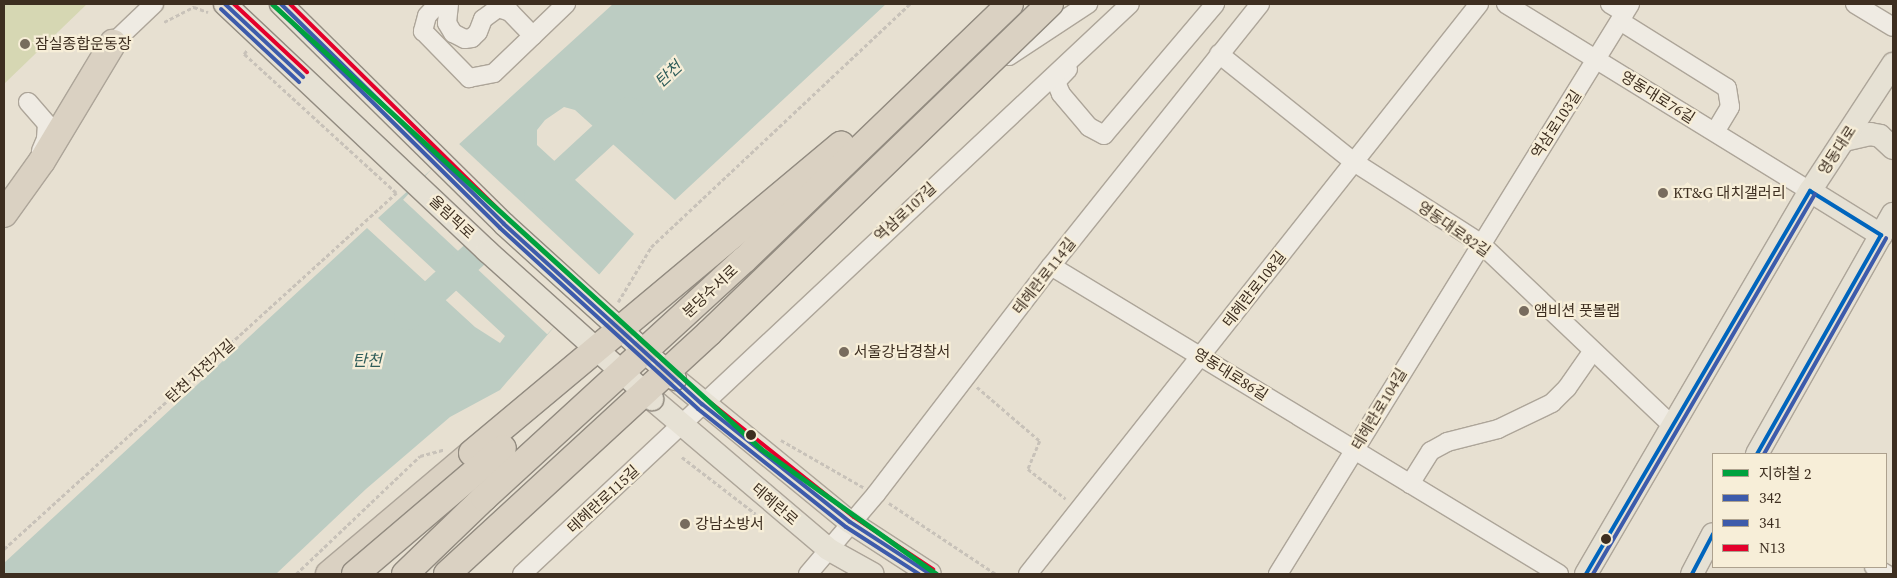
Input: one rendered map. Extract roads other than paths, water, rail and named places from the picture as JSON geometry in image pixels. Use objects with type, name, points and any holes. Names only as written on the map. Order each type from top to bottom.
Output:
[{"type":"highway","name":"분당수서로","points":[[405,574],[484,498],[744,260],[1010,4]]},
{"type":"highway","name":"분당수서로","points":[[446,574],[709,333],[1050,4]]},
{"type":"highway","points":[[4,214],[42,161],[113,43]]},
{"type":"highway","points":[[329,574],[845,141],[914,98]]},
{"type":"highway","points":[[355,574],[619,352],[744,260]]},
{"type":"main road","name":"올림픽로","points":[[281,4],[504,224],[702,404]]},
{"type":"main road","name":"올림픽로","points":[[219,8],[652,399],[684,424]]},
{"type":"main road","name":"영동대로","points":[[1586,574],[1810,191],[1893,64]]},
{"type":"main road","points":[[1844,140],[1870,134],[1880,136],[1893,148]]},
{"type":"main road","points":[[1810,191],[1887,238]]},
{"type":"main road","points":[[1758,453],[1887,238],[1893,214]]},
{"type":"main road","points":[[702,404],[850,522],[930,574]]},
{"type":"main road","name":"테헤란로","points":[[684,424],[828,549],[872,574]]},
{"type":"main road","points":[[1692,574],[1712,536]]},
{"type":"street","points":[[113,43],[154,4]]},
{"type":"street","points":[[438,4],[427,16],[423,31],[469,78],[494,73],[566,4]]},
{"type":"street","points":[[449,4],[447,23],[453,33],[465,38],[472,38],[478,32],[483,19],[498,8],[510,12],[533,36]]},
{"type":"street","points":[[1010,56],[1088,4]]},
{"type":"street","name":"역삼로107길","points":[[684,424],[702,404],[1081,47],[1130,4]]},
{"type":"street","points":[[1081,47],[1073,64],[1056,82],[1061,94],[1089,127],[1104,135],[1215,4]]},
{"type":"street","name":"테헤란로114길","points":[[808,574],[966,378],[1051,266],[1260,4]]},
{"type":"street","name":"테헤란로108길","points":[[1028,574],[1081,510],[1479,4]]},
{"type":"street","name":"영동대로76길","points":[[1506,4],[1810,191]]},
{"type":"street","points":[[1855,4],[1893,27]]},
{"type":"street","points":[[1621,10],[1727,88],[1730,107],[1715,132]]},
{"type":"street","name":"역삼로103길","points":[[1480,243],[1597,59],[1621,10]]},
{"type":"street","name":"영동대로82길","points":[[1219,54],[1354,162],[1480,243],[1592,352],[1672,425]]},
{"type":"street","points":[[4,204],[38,158],[46,139],[47,124],[28,102]]},
{"type":"street","name":"테헤란로104길","points":[[1278,574],[1480,243]]},
{"type":"street","name":"영동대로86길","points":[[1051,266],[1202,355],[1353,452],[1410,484],[1559,574]]},
{"type":"street","points":[[1410,484],[1431,451],[1448,442],[1498,429],[1552,403],[1567,388],[1592,352]]},
{"type":"street","name":"테헤란로115길","points":[[522,574],[684,424]]},
{"type":"water","name":"탄천","points":[[613,4],[886,4],[675,200],[575,110],[564,107],[545,120],[537,130],[537,145],[634,234],[500,390],[450,417],[366,489],[276,574],[4,574],[4,563],[367,228],[475,327],[500,343],[505,336],[378,218]]},
{"type":"waterway","name":"탄천","points":[[538,195],[629,111]]},
{"type":"waterway","name":"탄천","points":[[408,316],[474,255]]},
{"type":"metro line","name":"2","points":[[272,4],[761,449],[936,574]]},
{"type":"place","name":"잠실종합운동장","points":[[25,44]]},
{"type":"place","name":"KT&G 대치갤러리","points":[[1663,193]]},
{"type":"place","name":"앰비션 풋볼랩","points":[[1524,311]]},
{"type":"place","name":"서울강남경찰서","points":[[844,352]]},
{"type":"place","name":"강남소방서","points":[[685,524]]}]
